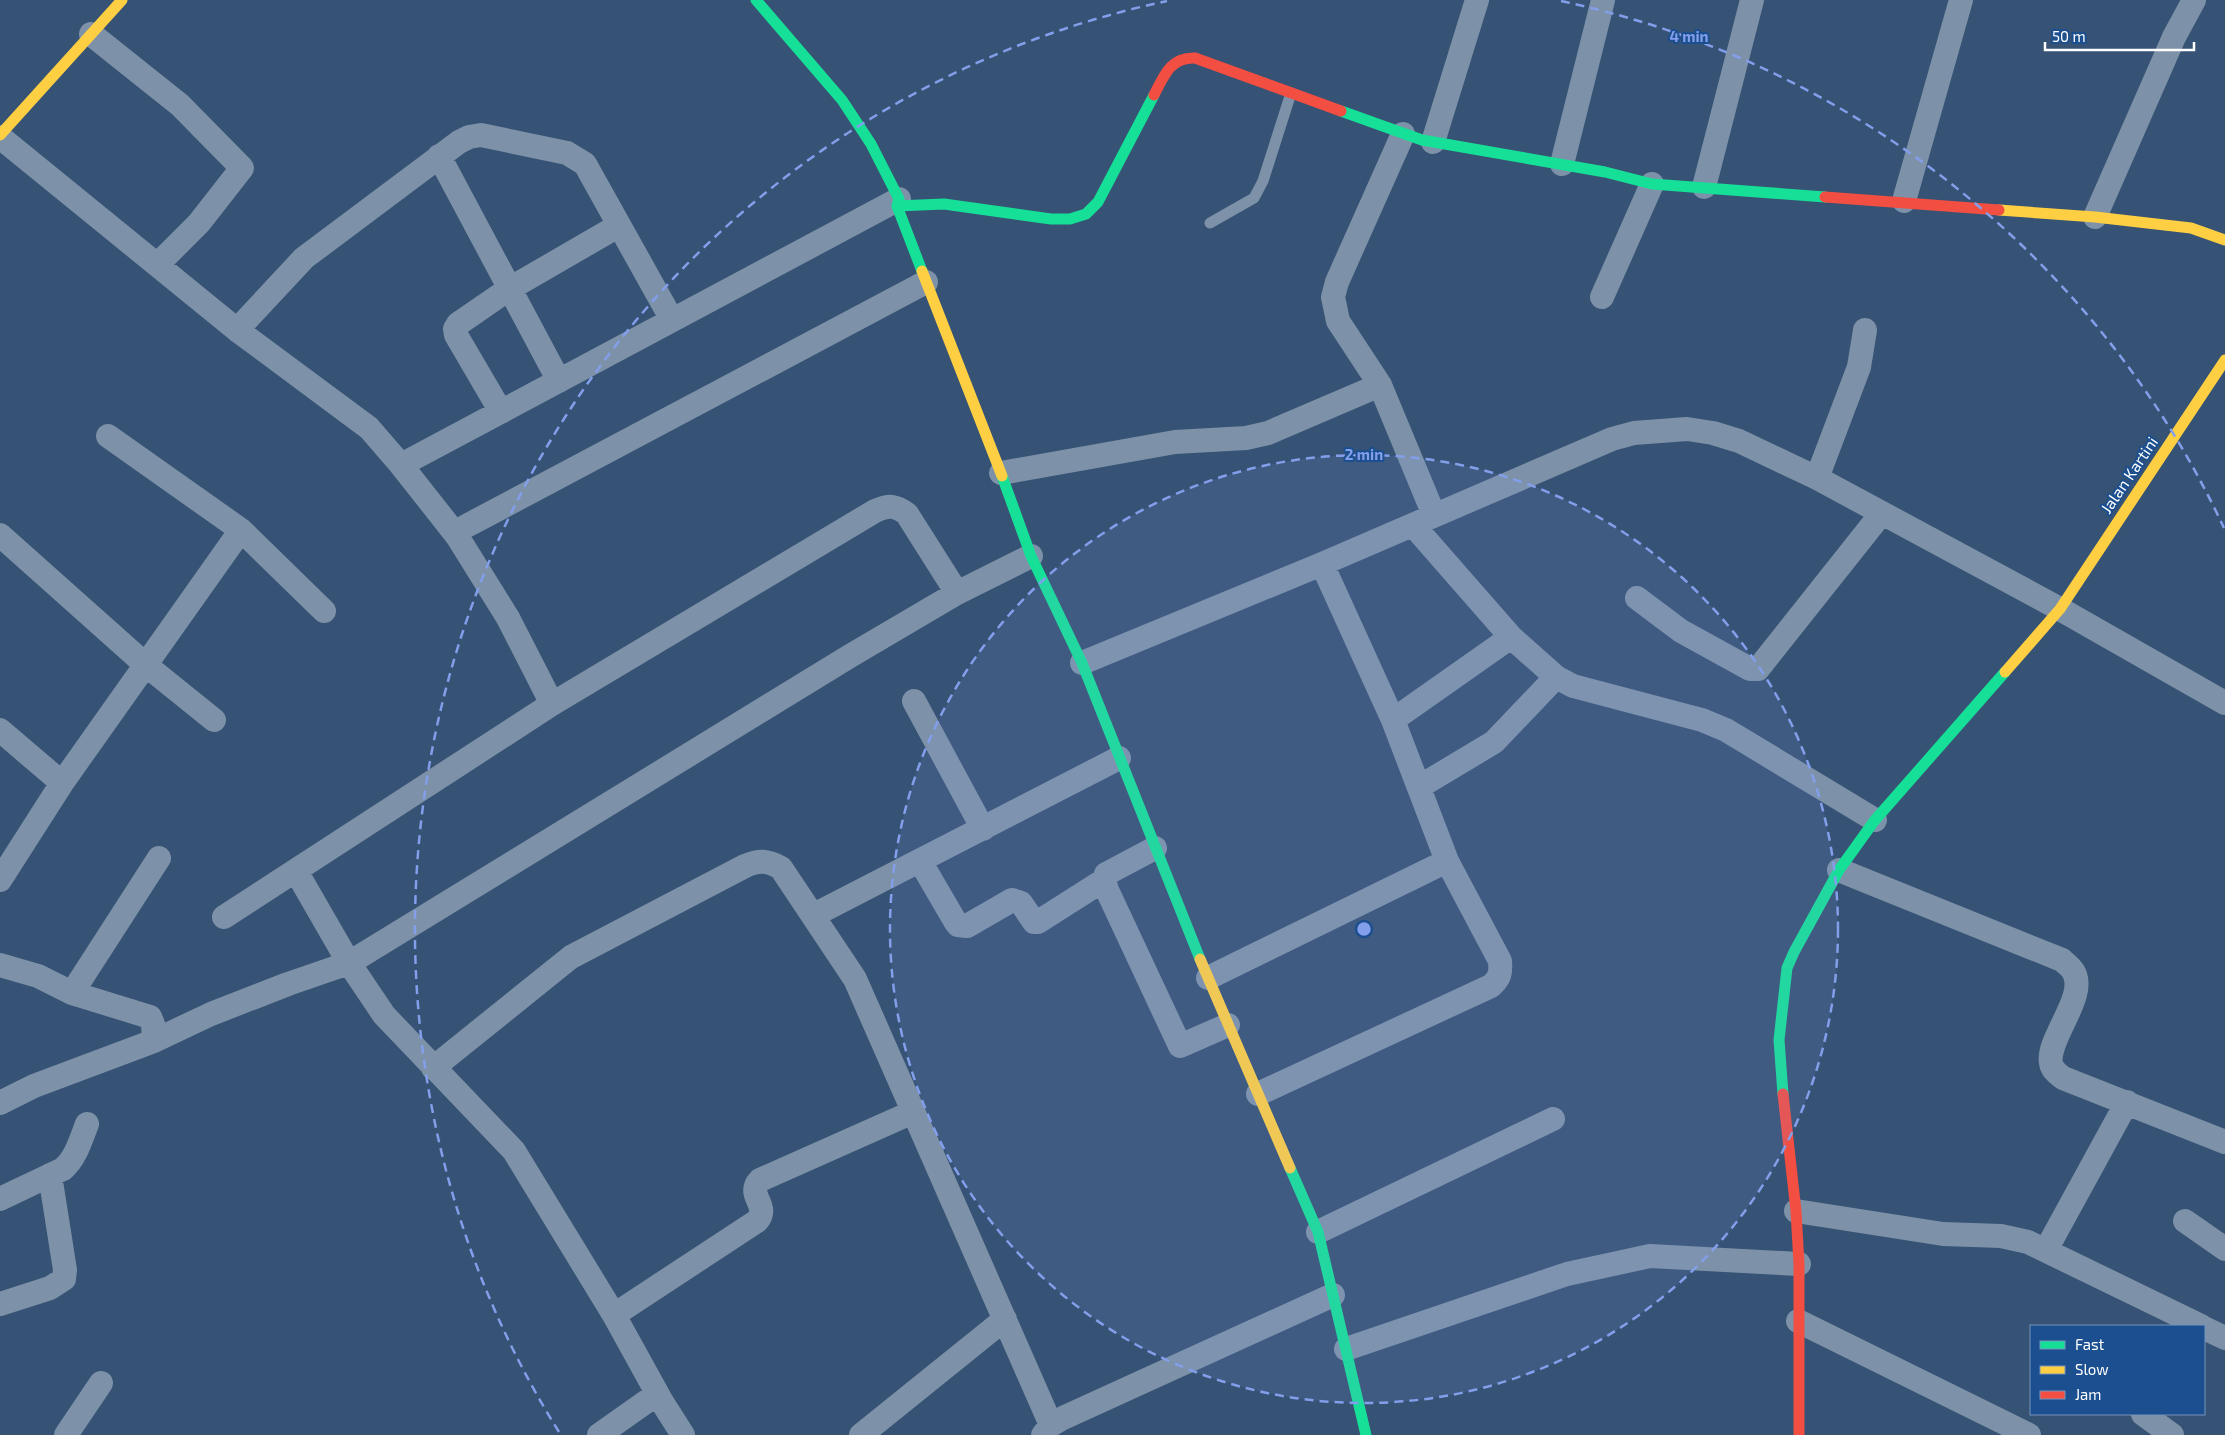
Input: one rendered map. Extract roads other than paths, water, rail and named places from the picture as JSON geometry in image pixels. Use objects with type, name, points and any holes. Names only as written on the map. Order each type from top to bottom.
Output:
[{"type":"street","points":[[122,0],[0,136],[236,330],[361,422],[401,465],[455,532],[508,618],[552,704]]},
{"type":"street","points":[[756,0],[842,100],[871,144],[898,203],[926,282],[1001,473],[1031,556],[1082,663],[1208,978],[1318,1232],[1366,1435]]},
{"type":"street","points":[[1433,142],[1477,0]]},
{"type":"street","points":[[1562,164],[1602,0]]},
{"type":"street","points":[[1704,188],[1752,0]]},
{"type":"street","points":[[1904,201],[1961,0]]},
{"type":"street","points":[[2096,217],[2174,37],[2194,0]]},
{"type":"street","points":[[91,34],[180,105],[242,168],[199,222],[157,264]]},
{"type":"street","points":[[401,465],[672,320],[898,203],[944,204],[1050,219],[1070,219],[1086,214],[1098,202],[1166,70],[1179,59],[1195,58],[1403,134],[1433,142],[1562,164],[1652,184],[1904,201],[2096,217],[2191,228],[2225,240]]},
{"type":"street","points":[[1403,134],[1336,282],[1333,297],[1338,321],[1380,385],[1424,520],[1510,637],[1556,677],[1573,686],[1702,720],[1726,730],[1875,820]]},
{"type":"street","points":[[236,330],[304,258],[439,156],[469,137],[481,135],[567,153],[584,164],[672,320]]},
{"type":"street","points":[[439,156],[558,381]]},
{"type":"street","points":[[1602,297],[1652,184]]},
{"type":"street","points":[[501,412],[456,335],[455,329],[462,321],[509,289],[618,226]]},
{"type":"street","points":[[455,532],[926,282]]},
{"type":"street","points":[[1817,478],[1859,367],[1865,330]]},
{"type":"street","name":"Jalan Kartini","points":[[1799,1435],[1799,1264],[1796,1211],[1780,1067],[1783,996],[1787,968],[1839,870],[1875,820],[2060,609],[2225,360]]},
{"type":"street","points":[[1001,473],[1175,442],[1246,438],[1268,433],[1380,385]]},
{"type":"street","points":[[1082,663],[1322,564],[1612,439],[1634,433],[1687,430],[1712,433],[1739,441],[1817,478],[2060,609],[2225,703]]},
{"type":"street","points":[[108,436],[242,530],[324,611]]},
{"type":"street","points":[[224,917],[552,704],[874,511],[886,506],[897,506],[908,514],[957,593]]},
{"type":"street","points":[[1637,598],[1681,632],[1750,668],[1758,669],[1881,514]]},
{"type":"street","points":[[0,880],[62,783],[242,530]]},
{"type":"street","points":[[0,535],[147,666],[214,720]]},
{"type":"street","points":[[0,1103],[34,1086],[154,1041],[211,1014],[349,963],[850,656],[957,593],[1031,556]]},
{"type":"street","points":[[1258,1094],[1491,986],[1499,979],[1501,970],[1500,961],[1447,861],[1393,720],[1322,564]]},
{"type":"street","points":[[1393,720],[1510,637]]},
{"type":"street","points":[[1419,787],[1494,742],[1556,677]]},
{"type":"street","points":[[914,701],[983,828]]},
{"type":"street","points":[[0,730],[62,783]]},
{"type":"street","points":[[814,916],[1119,758]]},
{"type":"street","points":[[920,861],[955,921],[962,926],[967,926],[1012,900],[1020,903],[1034,922],[1038,922],[1104,880],[1106,874],[1110,871],[1155,848]]},
{"type":"street","points":[[72,992],[159,858]]},
{"type":"street","points":[[433,1068],[571,957],[745,866],[757,861],[770,862],[781,868],[855,979],[1005,1320],[1047,1430],[1333,1295]]},
{"type":"street","points":[[1208,978],[1447,861]]},
{"type":"street","points":[[296,870],[349,963],[384,1016],[514,1151],[614,1314],[657,1394],[683,1435]]},
{"type":"street","points":[[1839,870],[2062,960],[2073,970],[2076,979],[2076,991],[2052,1052],[2050,1063],[2055,1072],[2063,1078],[2225,1142]]},
{"type":"street","points":[[1104,880],[1168,1024],[1180,1046],[1228,1025]]},
{"type":"street","points":[[0,964],[38,976],[72,992],[150,1017],[153,1024],[154,1041]]},
{"type":"street","points":[[2046,1250],[2127,1102]]},
{"type":"street","points":[[614,1314],[757,1221],[762,1210],[754,1191],[755,1185],[760,1180],[913,1112]]},
{"type":"street","points":[[1318,1232],[1553,1119]]},
{"type":"street","points":[[0,1199],[63,1169],[73,1158],[87,1124]]},
{"type":"street","points":[[0,1304],[50,1288],[64,1280],[65,1270],[50,1175]]},
{"type":"street","points":[[1796,1211],[1948,1234],[2001,1236],[2028,1242],[2198,1325]]},
{"type":"street","points":[[2185,1221],[2225,1249]]},
{"type":"street","points":[[1346,1349],[1567,1274],[1626,1260],[1650,1256],[1799,1264]]},
{"type":"street","points":[[861,1435],[1005,1320]]},
{"type":"street","points":[[1798,1321],[2029,1435]]},
{"type":"street","points":[[2205,1328],[2225,1338]]},
{"type":"street","points":[[66,1435],[101,1383]]},
{"type":"street","points":[[599,1435],[657,1394]]},
{"type":"street","points":[[2144,1415],[2172,1435]]},
{"type":"lane","points":[[1210,222],[1254,198],[1263,181],[1291,93]]}]
